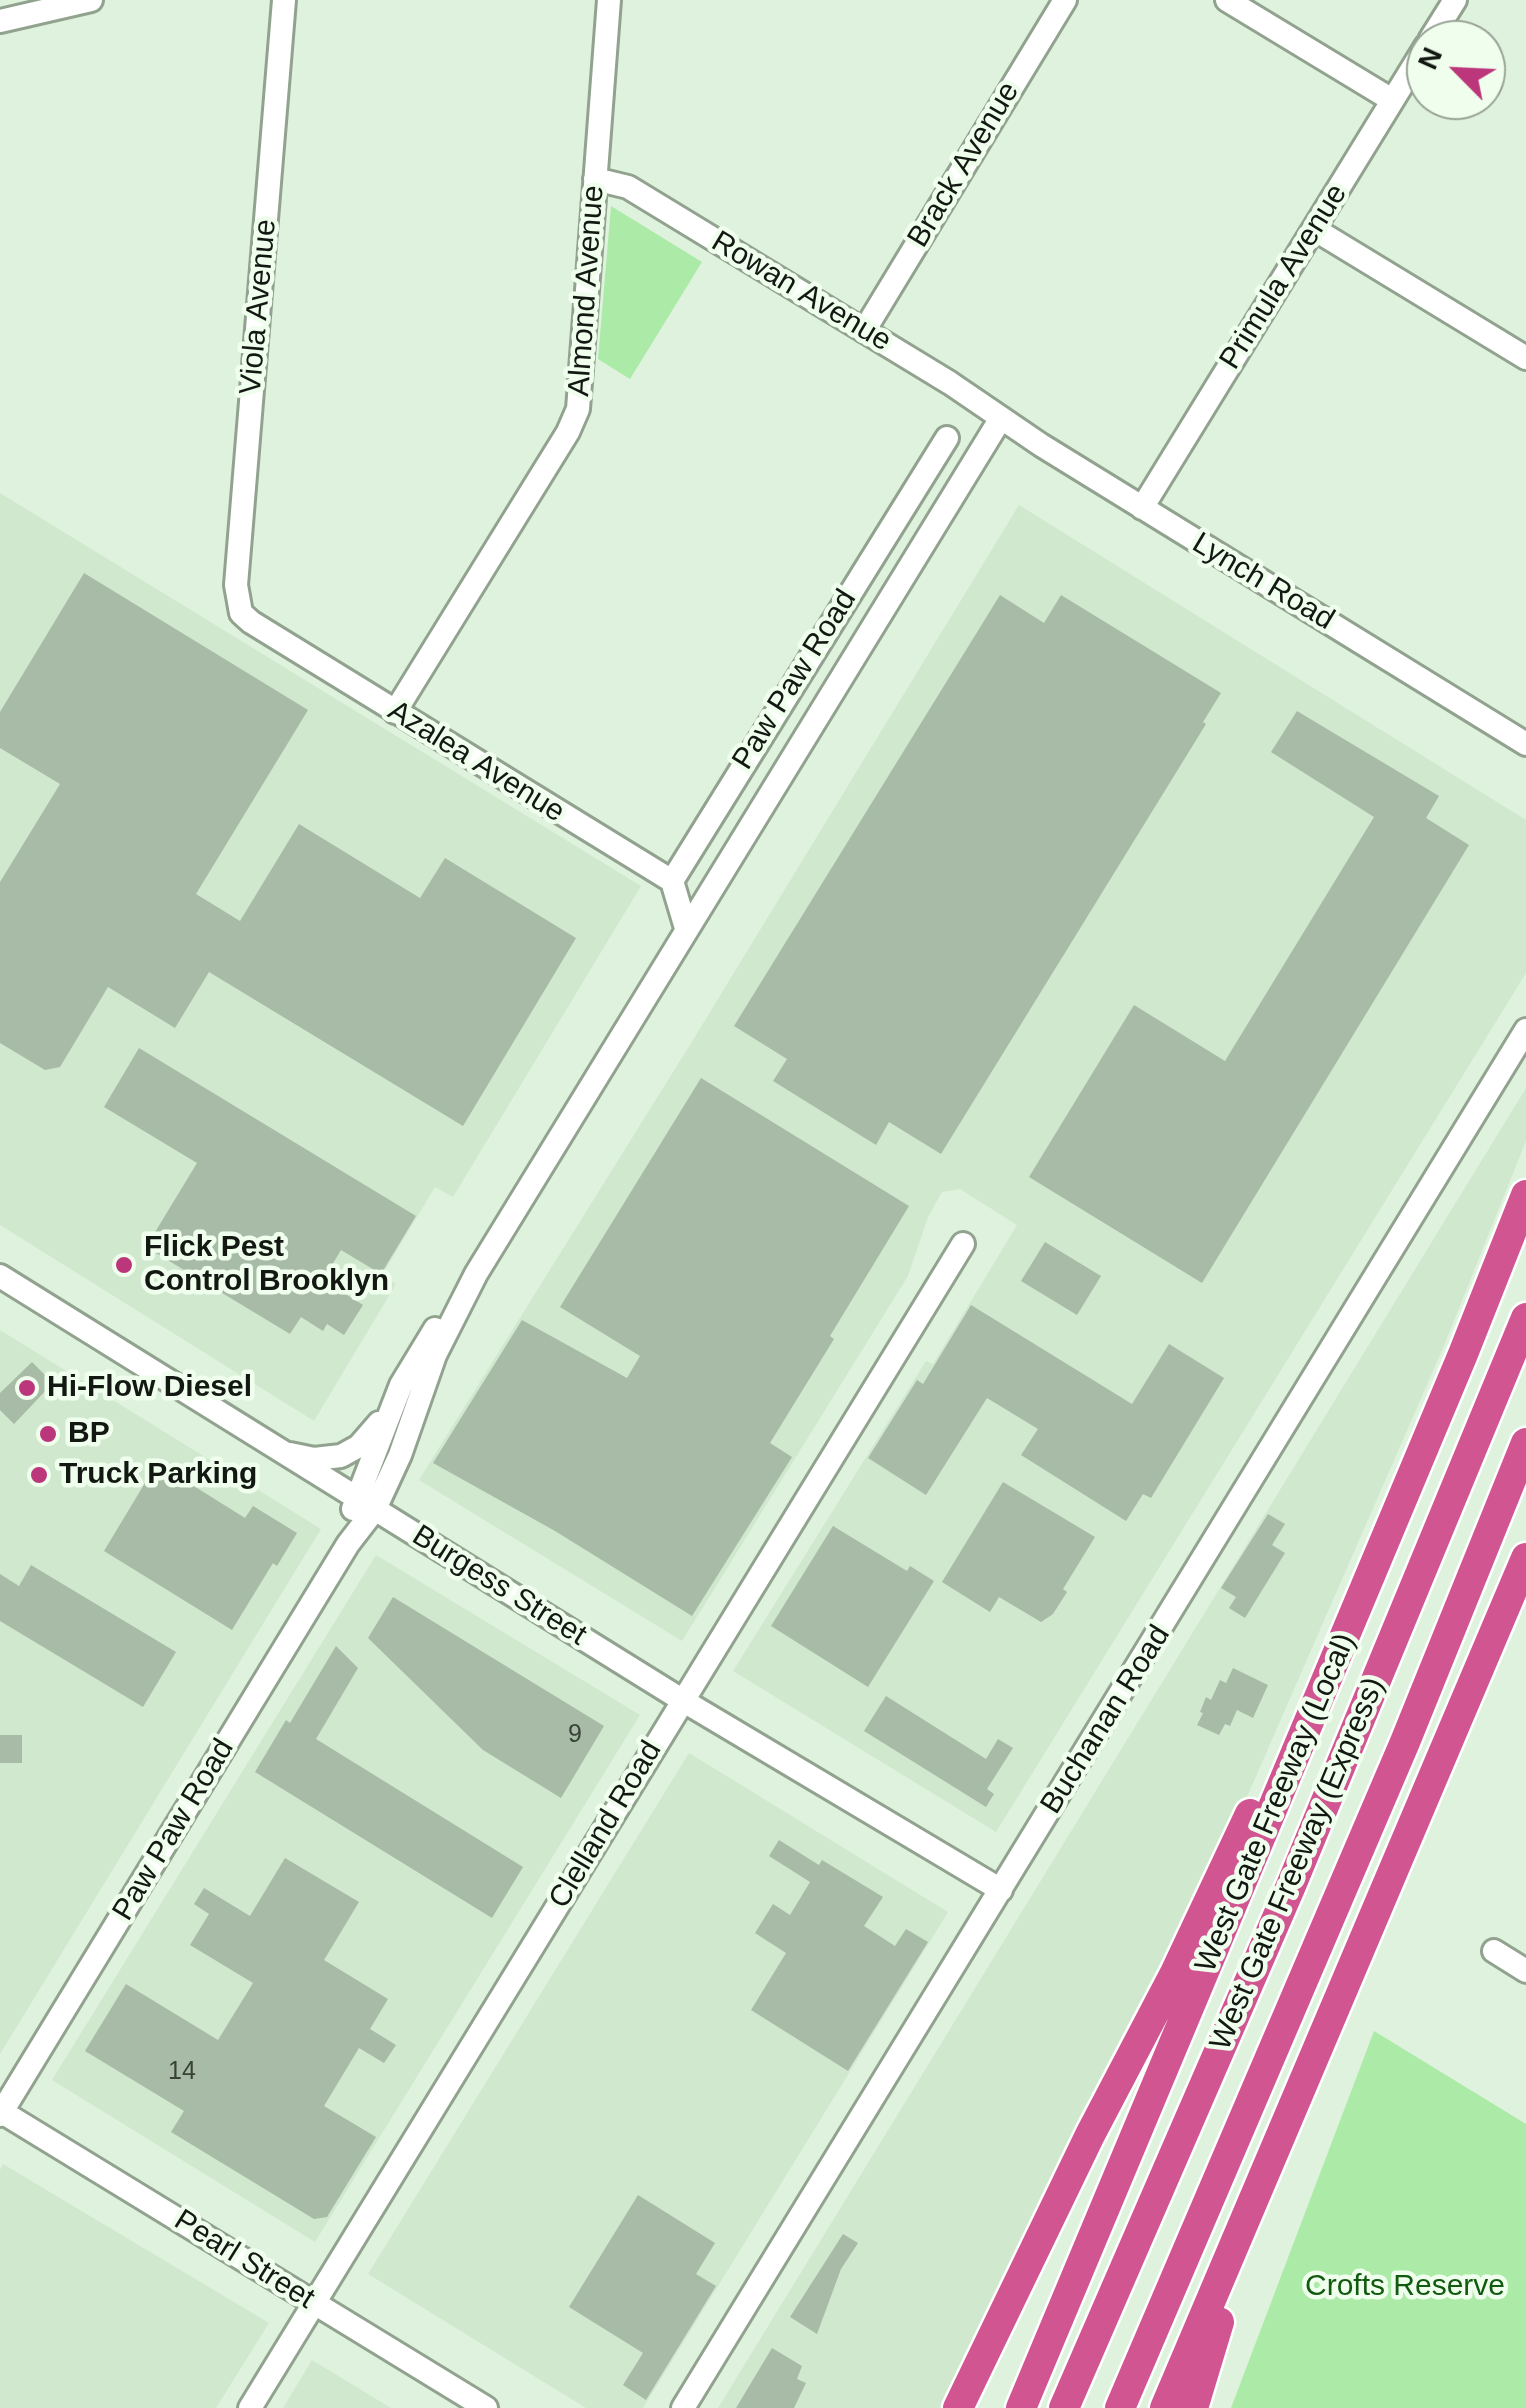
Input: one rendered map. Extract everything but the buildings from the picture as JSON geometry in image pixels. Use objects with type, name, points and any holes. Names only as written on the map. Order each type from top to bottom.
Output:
[{"type":"highway","name":"West Gate Freeway (Local)","points":[[1021,2408],[1526,1195]]},
{"type":"highway","name":"West Gate Freeway (Express)","points":[[1064,2408],[1290,1888],[1526,1318]]},
{"type":"highway","points":[[958,2408],[1090,2135],[1175,1974],[1463,1354]]},
{"type":"highway","name":"West Gate Freeway (Express)","points":[[1120,2408],[1412,1725],[1526,1443]]},
{"type":"highway","points":[[1165,2408],[1526,1558]]},
{"type":"highway","points":[[1193,2408],[1246,2223]]},
{"type":"street","points":[[0,20],[91,0]]},
{"type":"street","name":"Viola Avenue","points":[[241,612],[236,585],[284,0]]},
{"type":"street","name":"Almond Avenue","points":[[396,712],[568,432],[578,409],[609,0]]},
{"type":"street","name":"Brack Avenue","points":[[864,330],[1065,0]]},
{"type":"street","points":[[1228,0],[1392,100]]},
{"type":"street","name":"Primula Avenue","points":[[1142,508],[1406,78]]},
{"type":"street","name":"Rowan Avenue","points":[[596,180],[628,187],[1001,418]]},
{"type":"street","points":[[1314,228],[1526,358]]},
{"type":"street","name":"Lynch Road","points":[[1001,418],[1526,744]]},
{"type":"street","name":"Paw Paw Road","points":[[365,1504],[400,1454],[436,1354],[476,1274],[1001,418]]},
{"type":"street","name":"Paw Paw Road","points":[[672,881],[947,438]]},
{"type":"street","points":[[875,550],[907,570]]},
{"type":"street","name":"Azalea Avenue","points":[[241,612],[251,622],[672,881]]},
{"type":"street","points":[[686,928],[672,881],[700,884],[719,875]]},
{"type":"street","name":"Buchanan Road","points":[[683,2408],[1526,1030]]},
{"type":"street","name":"Clelland Road","points":[[250,2408],[963,1244]]},
{"type":"street","name":"Paw Paw Road","points":[[1,2114],[348,1544],[365,1504],[401,1386],[428,1339],[476,1274]]},
{"type":"street","name":"Burgess Street","points":[[0,1276],[682,1700],[1001,1890]]},
{"type":"street","points":[[269,1445],[307,1458],[346,1454],[374,1431],[401,1386]]},
{"type":"street","points":[[1494,1951],[1526,1971]]},
{"type":"street","name":"Pearl Street","points":[[1,2114],[486,2408]]},
{"type":"shaded area","points":[[0,493],[641,886],[453,1197],[435,1187],[382,1275],[396,1284],[314,1421],[0,1225]]},
{"type":"shaded area","points":[[1019,505],[1526,820],[1526,973],[996,1832],[733,1671],[926,1361],[933,1364],[1017,1225],[960,1189],[942,1192],[928,1217],[908,1276],[682,1641],[419,1480]]},
{"type":"shaded area","points":[[1526,1088],[1526,1141],[1443,1348],[1133,2058],[966,2408],[718,2408]]},
{"type":"shaded area","points":[[0,1330],[321,1529],[0,2054]]},
{"type":"shaded area","points":[[376,1555],[640,1715],[315,2242],[52,2080]]},
{"type":"shaded area","points":[[689,1753],[948,1912],[643,2408],[586,2408],[368,2274]]},
{"type":"shaded area","points":[[3,2164],[269,2323],[216,2408],[0,2408]]},
{"type":"shaded area","points":[[312,2360],[391,2408],[283,2408]]},
{"type":"green space","points":[[611,206],[702,262],[630,379],[598,359]]},
{"type":"green space","name":"Crofts Reserve","points":[[1374,2031],[1526,2124],[1526,2408],[1231,2408]]},
{"type":"place","name":"Flick Pest Control Brooklyn","points":[[124,1265]]},
{"type":"place","name":"Hi-Flow Diesel","points":[[27,1388]]},
{"type":"place","name":"BP","points":[[48,1434]]},
{"type":"place","name":"Truck Parking","points":[[39,1475]]}]
